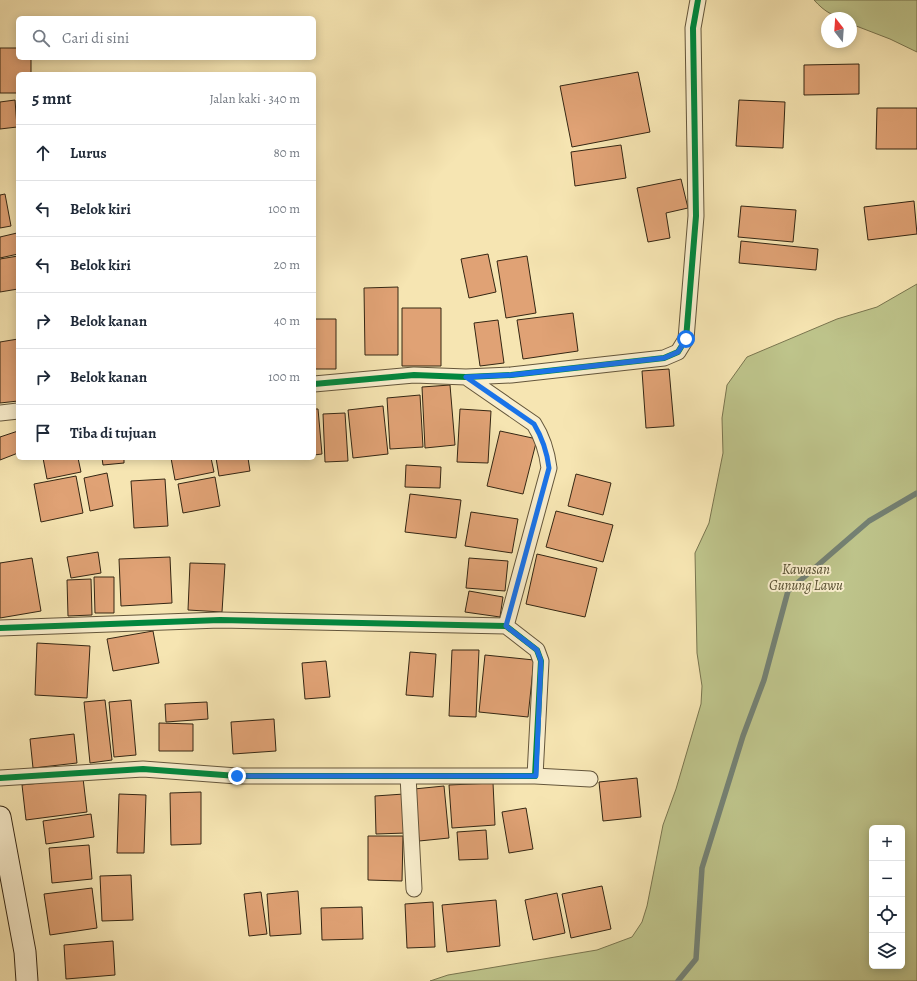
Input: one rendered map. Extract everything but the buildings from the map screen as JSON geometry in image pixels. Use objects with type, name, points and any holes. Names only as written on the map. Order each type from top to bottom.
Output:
[{"type":"main road","points":[[0,816],[25,952],[27,981]]},
{"type":"street","points":[[316,384],[414,375],[466,377],[511,375],[664,358],[672,356],[683,346],[686,339],[696,216],[693,28],[698,0]]},
{"type":"street","points":[[466,377],[534,424],[541,436],[547,452],[549,468],[506,626]]},
{"type":"street","points":[[0,413],[16,411]]},
{"type":"street","points":[[0,628],[220,620],[506,626],[537,650],[541,661],[536,776]]},
{"type":"street","points":[[0,778],[142,769],[237,776],[536,776],[590,778]]},
{"type":"street","points":[[408,776],[414,889]]},
{"type":"green space","points":[[814,0],[917,0],[917,52],[890,39],[857,26],[857,12],[827,12]]},
{"type":"green space","name":"Kawasan Gunung Lawu","points":[[917,284],[917,981],[430,981],[448,975],[597,950],[632,937],[642,922],[647,906],[663,825],[676,789],[701,704],[702,686],[697,653],[695,553],[709,523],[723,453],[722,418],[727,385],[747,357],[837,319],[877,307]]},
{"type":"waterway","points":[[678,981],[696,959],[702,868],[743,736],[764,680],[788,591],[869,521],[917,493]]},
{"type":"cycle path","points":[[316,384],[414,375],[466,377],[511,375],[664,358],[678,352],[686,339],[696,216],[693,28],[698,0]]},
{"type":"cycle path","points":[[0,628],[220,620],[506,626],[537,650],[541,661],[535,776],[237,776],[143,769],[0,778]]},
{"type":"route","points":[[237,776],[536,776],[541,661],[537,650],[529,642],[506,626],[549,468],[547,452],[541,436],[534,424],[466,377],[511,375],[664,358],[672,356],[678,352],[686,339]]}]
